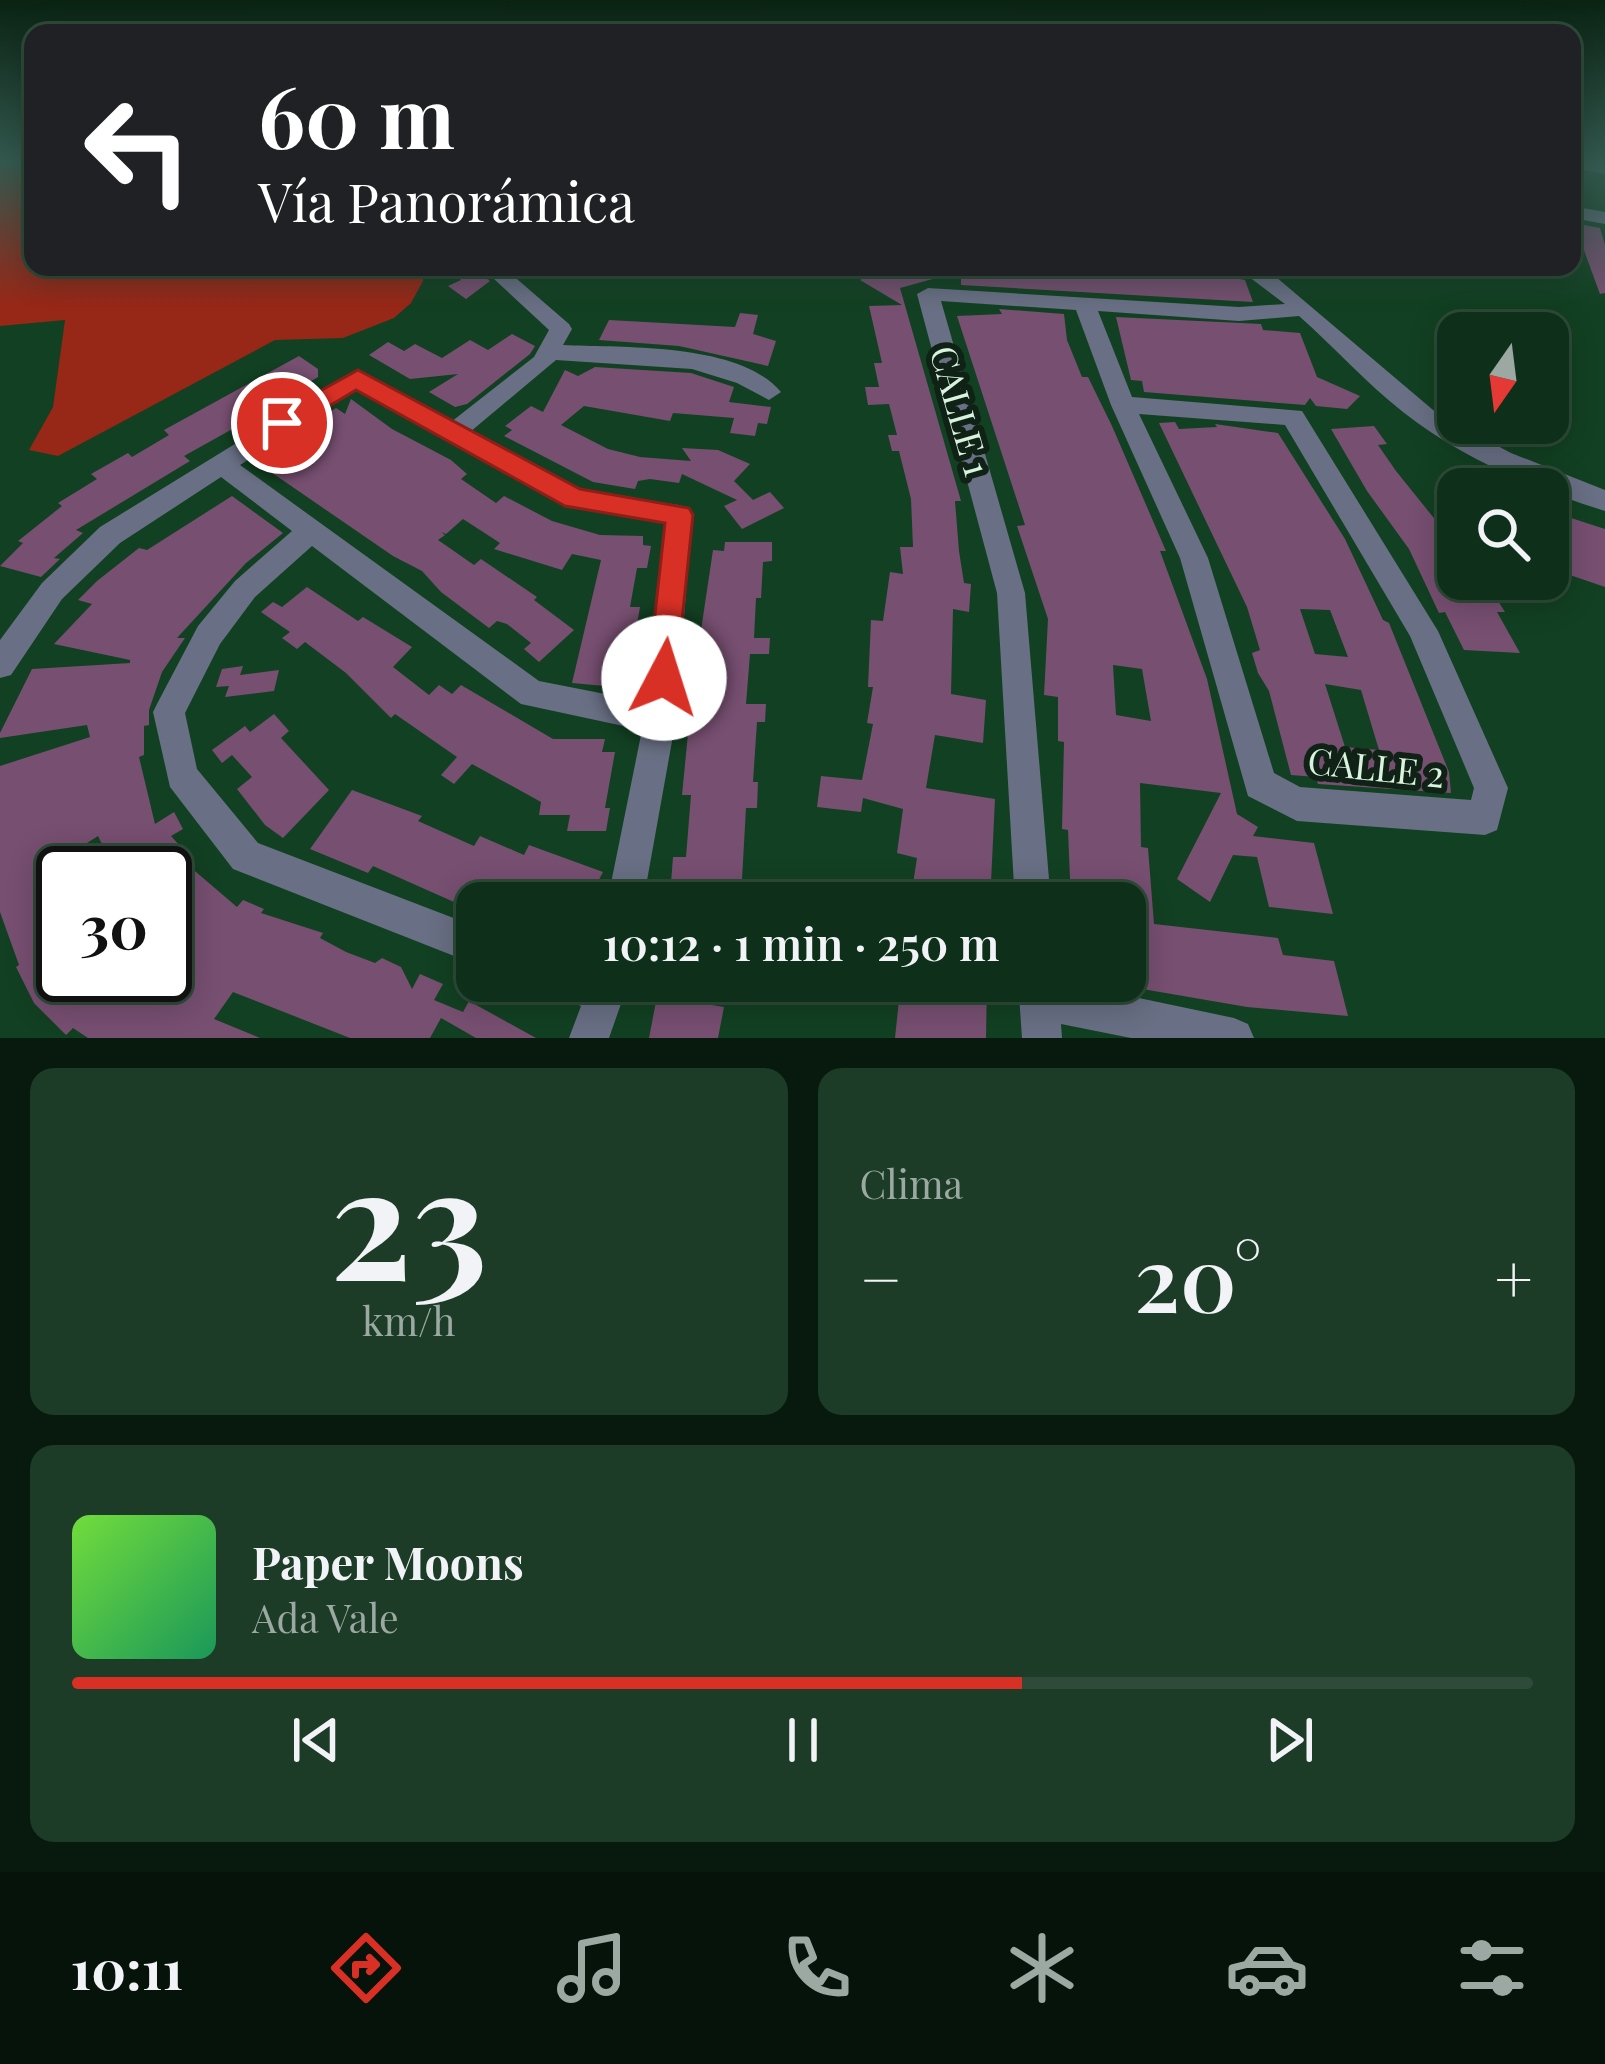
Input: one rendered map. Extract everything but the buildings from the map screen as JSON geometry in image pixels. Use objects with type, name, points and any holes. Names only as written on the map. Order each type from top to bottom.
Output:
[{"type":"street","points":[[453,433],[543,362],[561,329],[501,276]]},
{"type":"street","points":[[1258,276],[1305,310],[1408,404],[1469,447],[1605,501]]},
{"type":"street","name":"CALLE 1","points":[[1032,882],[1011,592],[928,294],[1239,314],[1305,310]]},
{"type":"street","name":"CALLE 2","points":[[1084,303],[1123,405],[1194,558],[1260,784],[1297,805],[1485,818],[1491,788],[1423,631],[1293,417],[1123,405]]},
{"type":"street","points":[[548,352],[702,363],[752,379],[770,392]]},
{"type":"street","points":[[0,665],[52,591],[110,536],[358,378],[369,389],[574,499],[679,515],[660,719],[629,882]]},
{"type":"street","points":[[220,463],[532,694],[660,719]]},
{"type":"street","points":[[310,532],[245,589],[209,635],[169,712],[182,776],[246,856],[456,938]]},
{"type":"street","points":[[589,1038],[602,1002]]},
{"type":"street","points":[[1040,1006],[1234,1038]]},
{"type":"shaded area","points":[[0,209],[24,209],[24,276],[423,276],[411,303],[394,318],[343,338],[275,340],[58,456],[29,450],[53,407],[65,320],[0,326]]},
{"type":"route","points":[[282,423],[358,378],[369,389],[574,499],[679,515],[664,678]]}]
